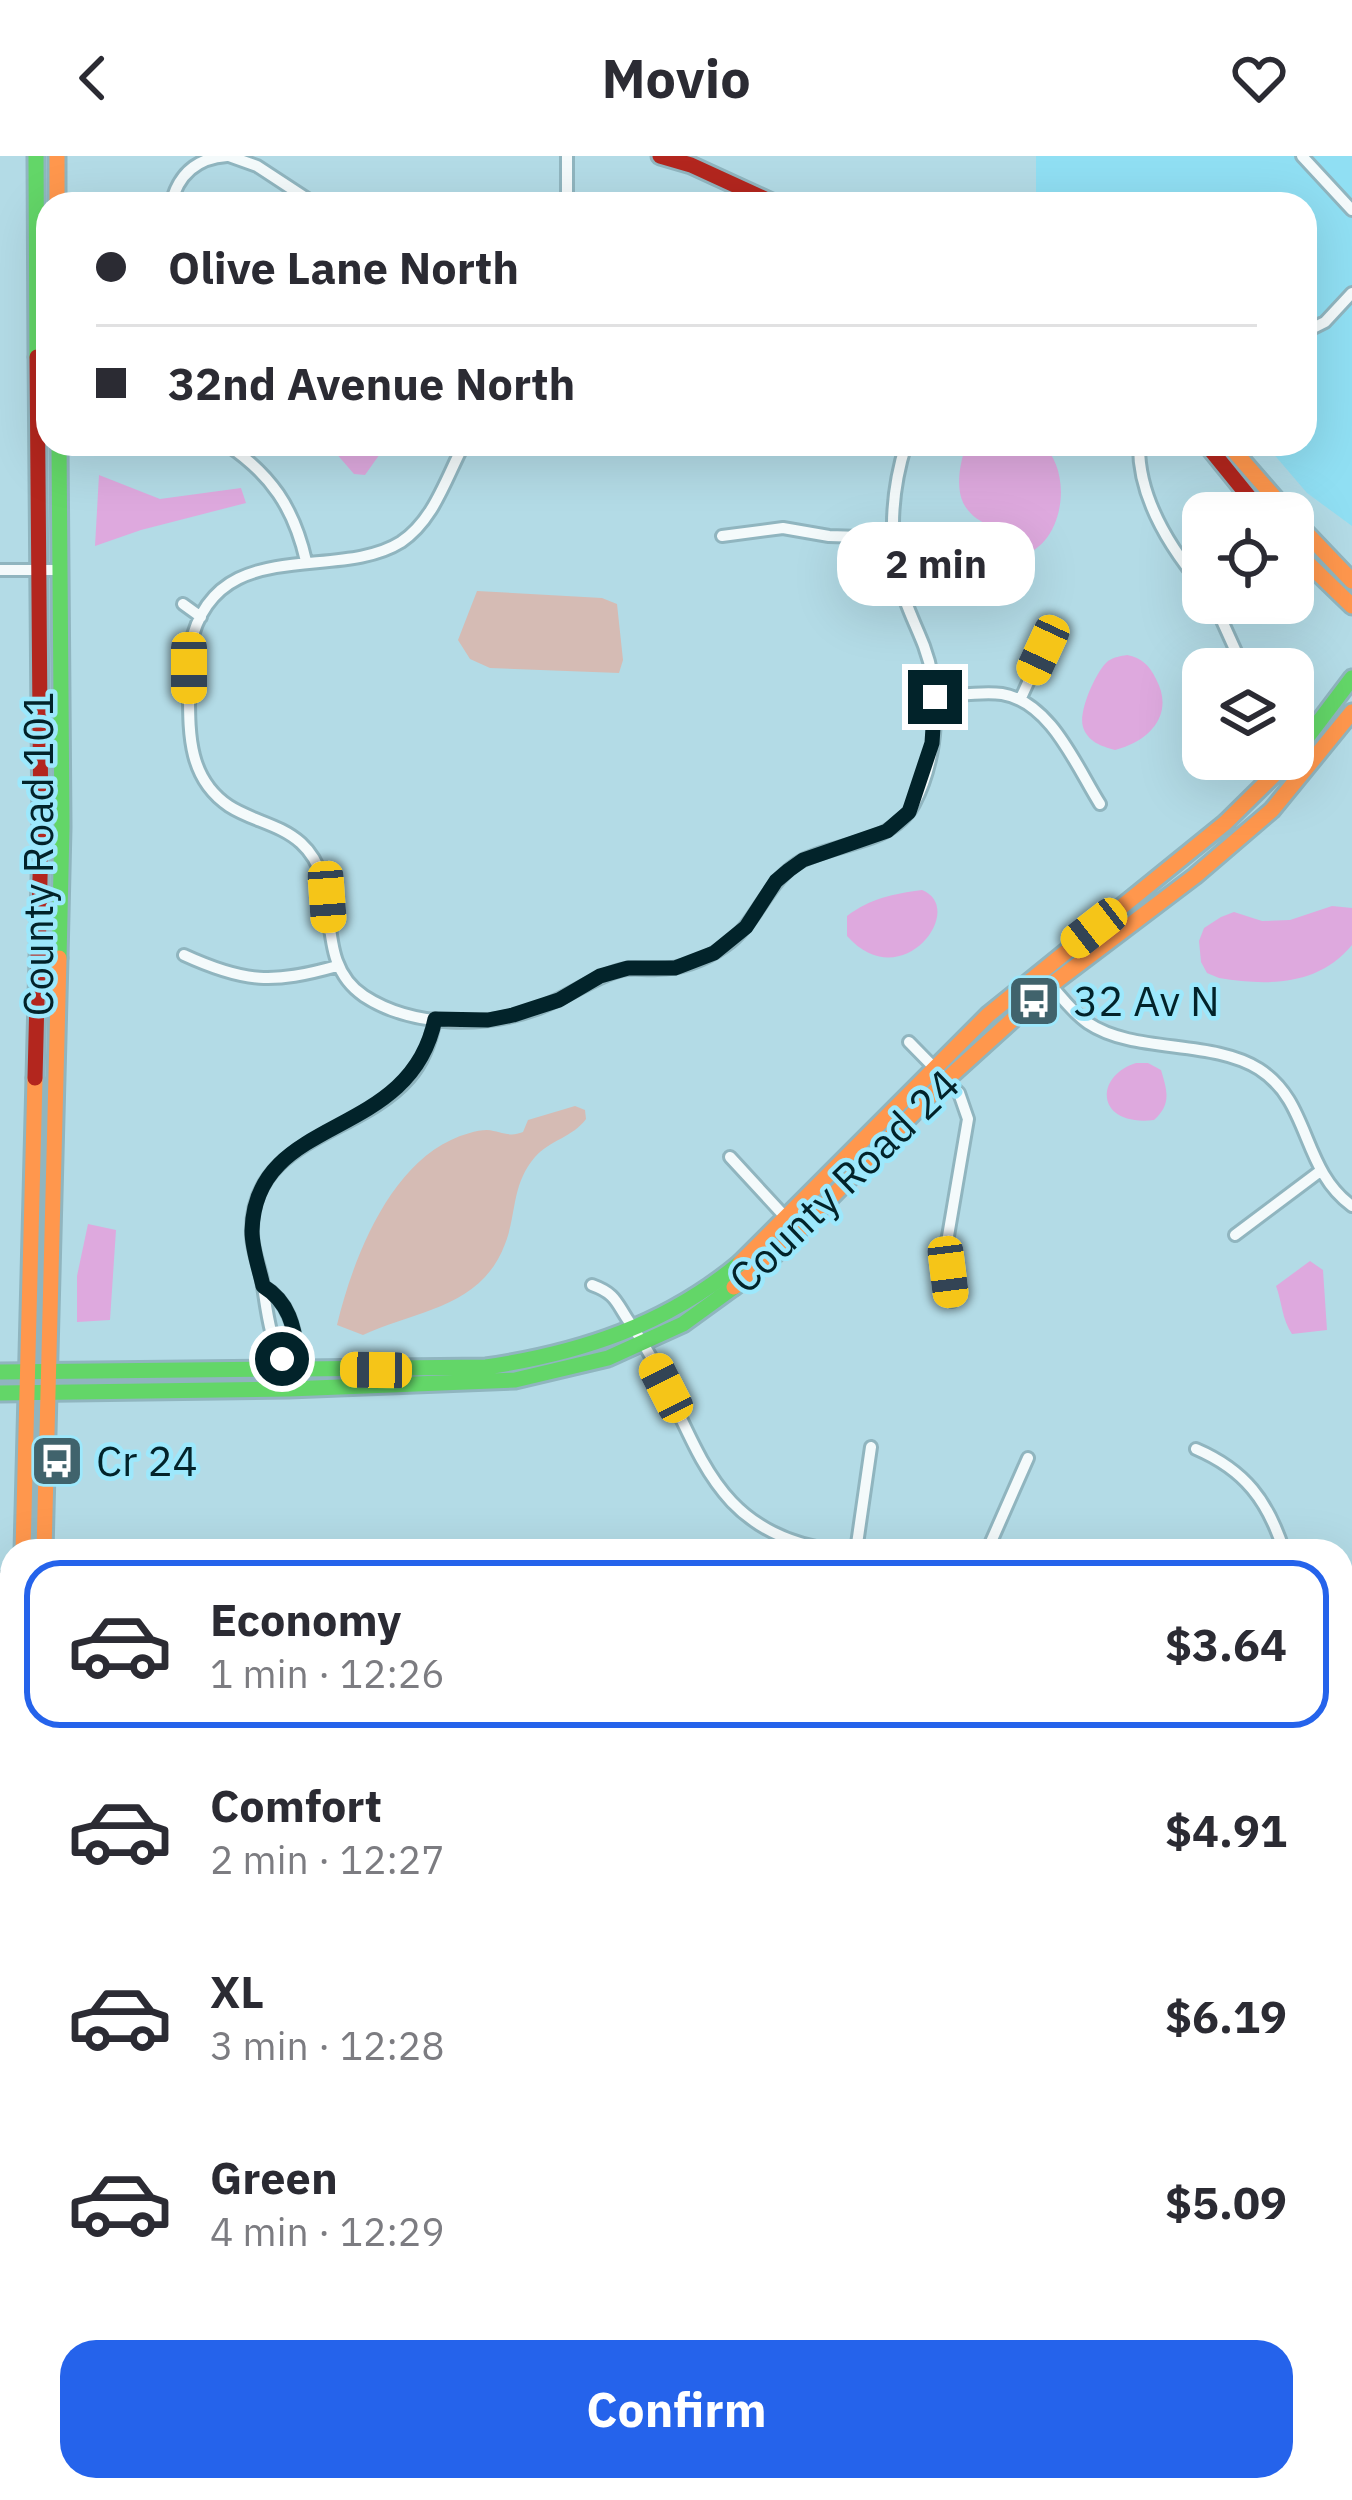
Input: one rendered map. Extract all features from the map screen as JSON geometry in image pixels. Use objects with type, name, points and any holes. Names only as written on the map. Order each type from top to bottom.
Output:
[{"type":"street","name":"County Road 101","points":[[36,156],[36,192]]},
{"type":"street","points":[[57,156],[58,192]]},
{"type":"street","points":[[175,192],[197,159],[228,156],[257,166],[297,192]]},
{"type":"street","points":[[566,156],[566,192]]},
{"type":"street","points":[[660,156],[691,164],[750,192]]},
{"type":"street","points":[[1302,156],[1352,210]]},
{"type":"street","points":[[1317,326],[1352,293]]},
{"type":"street","name":"County Road 101","points":[[23,1539],[41,862],[38,456]]},
{"type":"street","name":"County Road 101","points":[[44,1539],[62,850],[59,456]]},
{"type":"street","points":[[240,456],[275,485],[296,523],[306,560]]},
{"type":"street","points":[[458,456],[426,517],[401,542],[368,554],[266,569],[227,586],[201,616],[189,648],[189,732],[195,765],[215,794],[228,805],[294,836],[317,862],[325,879],[337,966],[361,994],[435,1019],[488,1020],[559,1000],[600,976],[628,968],[675,968],[714,953],[746,927],[776,881],[789,870],[803,860],[887,831],[909,812],[932,743],[935,697],[925,648],[899,583],[893,493],[902,456]]},
{"type":"street","points":[[1140,456],[1164,536],[1182,560]]},
{"type":"street","points":[[1216,456],[1245,492]]},
{"type":"street","points":[[1238,456],[1269,492]]},
{"type":"street","points":[[722,536],[783,528],[829,536],[893,538]]},
{"type":"street","points":[[1314,541],[1352,581]]},
{"type":"street","points":[[1314,569],[1352,606]]},
{"type":"street","points":[[0,570],[60,570]]},
{"type":"street","points":[[182,604],[201,616]]},
{"type":"street","points":[[1020,700],[1043,650]]},
{"type":"street","name":"County Road 24","points":[[1314,728],[1352,678]]},
{"type":"street","points":[[935,697],[987,694],[1020,700],[1050,725],[1100,804]]},
{"type":"street","name":"County Road 24","points":[[793,1225],[1051,985],[1244,836],[1295,786],[1352,712]]},
{"type":"street","name":"County Road 24","points":[[0,1393],[515,1380],[563,1371],[722,1299],[768,1262],[793,1225],[933,1066],[1037,973],[1219,831],[1269,780]]},
{"type":"street","points":[[184,955],[255,980],[278,980],[337,966]]},
{"type":"street","points":[[1037,973],[1087,1023],[1106,1032],[1241,1060],[1260,1070],[1289,1098],[1319,1172],[1352,1206]]},
{"type":"street","points":[[289,1389],[288,1368],[263,1304],[252,1236],[254,1209],[270,1174],[298,1148],[395,1092],[422,1060],[435,1019]]},
{"type":"street","points":[[909,1042],[958,1094],[968,1119],[948,1227],[952,1301]]},
{"type":"street","points":[[730,1157],[793,1225]]},
{"type":"street","points":[[1235,1235],[1319,1172]]},
{"type":"street","points":[[263,1286],[279,1296],[291,1322],[298,1355],[288,1368]]},
{"type":"street","points":[[592,1286],[611,1292],[640,1337],[707,1469],[736,1509],[782,1539]]},
{"type":"street","name":"County Road 24","points":[[0,1372],[486,1367],[640,1337]]},
{"type":"street","points":[[858,1539],[871,1447]]},
{"type":"street","points":[[1196,1449],[1238,1471],[1254,1488],[1268,1507],[1280,1539]]},
{"type":"street","points":[[992,1539],[1028,1458]]},
{"type":"shaded area","points":[[1036,156],[1352,156],[1352,526],[1314,498],[1314,492],[1306,492],[1275,456],[1317,456],[1317,192],[1036,192]]},
{"type":"shaded area","points":[[338,456],[378,456],[365,475],[354,474]]},
{"type":"shaded area","points":[[962,458],[1053,458],[1061,496],[1049,535],[1036,549],[1018,556],[995,555],[991,529],[963,503]]},
{"type":"shaded area","points":[[99,475],[160,499],[241,488],[246,503],[95,546]]},
{"type":"shaded area","points":[[477,591],[602,598],[617,604],[623,660],[619,673],[490,668],[470,659],[458,640]]},
{"type":"shaded area","points":[[1127,655],[1151,670],[1163,704],[1148,733],[1115,750],[1088,736],[1083,712],[1103,666]]},
{"type":"shaded area","points":[[922,890],[934,900],[937,914],[933,929],[907,953],[888,958],[868,953],[847,936],[847,916],[856,910],[883,898]]},
{"type":"shaded area","points":[[1332,906],[1352,908],[1352,945],[1339,959],[1308,976],[1237,981],[1207,973],[1201,962],[1199,941],[1204,928],[1221,917],[1234,912],[1262,921],[1290,920]]},
{"type":"shaded area","points":[[1136,1063],[1161,1070],[1166,1102],[1154,1120],[1120,1116],[1107,1099],[1113,1078]]},
{"type":"shaded area","points":[[575,1106],[585,1110],[586,1119],[541,1151],[527,1168],[505,1244],[480,1282],[445,1304],[363,1335],[337,1325],[352,1274],[376,1220],[408,1173],[428,1154],[474,1132],[518,1134],[528,1120]]},
{"type":"shaded area","points":[[88,1224],[116,1230],[110,1320],[77,1322],[77,1276]]},
{"type":"shaded area","points":[[1310,1261],[1323,1270],[1327,1330],[1292,1334],[1276,1286]]},
{"type":"traffic: fast","points":[[36,156],[36,192]]},
{"type":"traffic: fast","points":[[59,456],[59,958]]},
{"type":"traffic: fast","points":[[1314,728],[1352,678]]},
{"type":"traffic: fast","points":[[0,1372],[486,1367],[555,1354],[620,1333],[682,1303],[740,1263]]},
{"type":"traffic: fast","points":[[0,1393],[515,1380],[608,1358],[683,1324],[734,1287]]},
{"type":"traffic: slow","points":[[57,156],[57,192]]},
{"type":"traffic: slow","points":[[1238,456],[1270,492]]},
{"type":"traffic: slow","points":[[1314,541],[1352,581]]},
{"type":"traffic: slow","points":[[1314,569],[1352,606]]},
{"type":"traffic: slow","points":[[734,1287],[768,1262],[946,1080],[1051,985],[1195,876],[1272,810],[1352,712]]},
{"type":"traffic: slow","points":[[740,1263],[988,1015],[1225,823],[1269,780]]},
{"type":"traffic: slow","points":[[44,1539],[59,958]]},
{"type":"traffic: slow","points":[[23,1539],[35,1078]]},
{"type":"traffic: jam","points":[[660,156],[750,192]]},
{"type":"traffic: jam","points":[[35,1078],[41,839],[38,456]]},
{"type":"traffic: jam","points":[[1216,456],[1245,492]]},
{"type":"place","name":"32 Av N","points":[[1034,1001]]},
{"type":"place","name":"Cr 24","points":[[57,1461]]},
{"type":"route","points":[[282,1359],[288,1368],[298,1355],[296,1336],[279,1296],[263,1286],[252,1236],[260,1190],[282,1159],[395,1092],[422,1060],[435,1019],[488,1020],[536,1010],[600,976],[628,968],[675,968],[731,942],[789,870],[803,860],[887,831],[909,812],[932,743],[935,697]]}]
